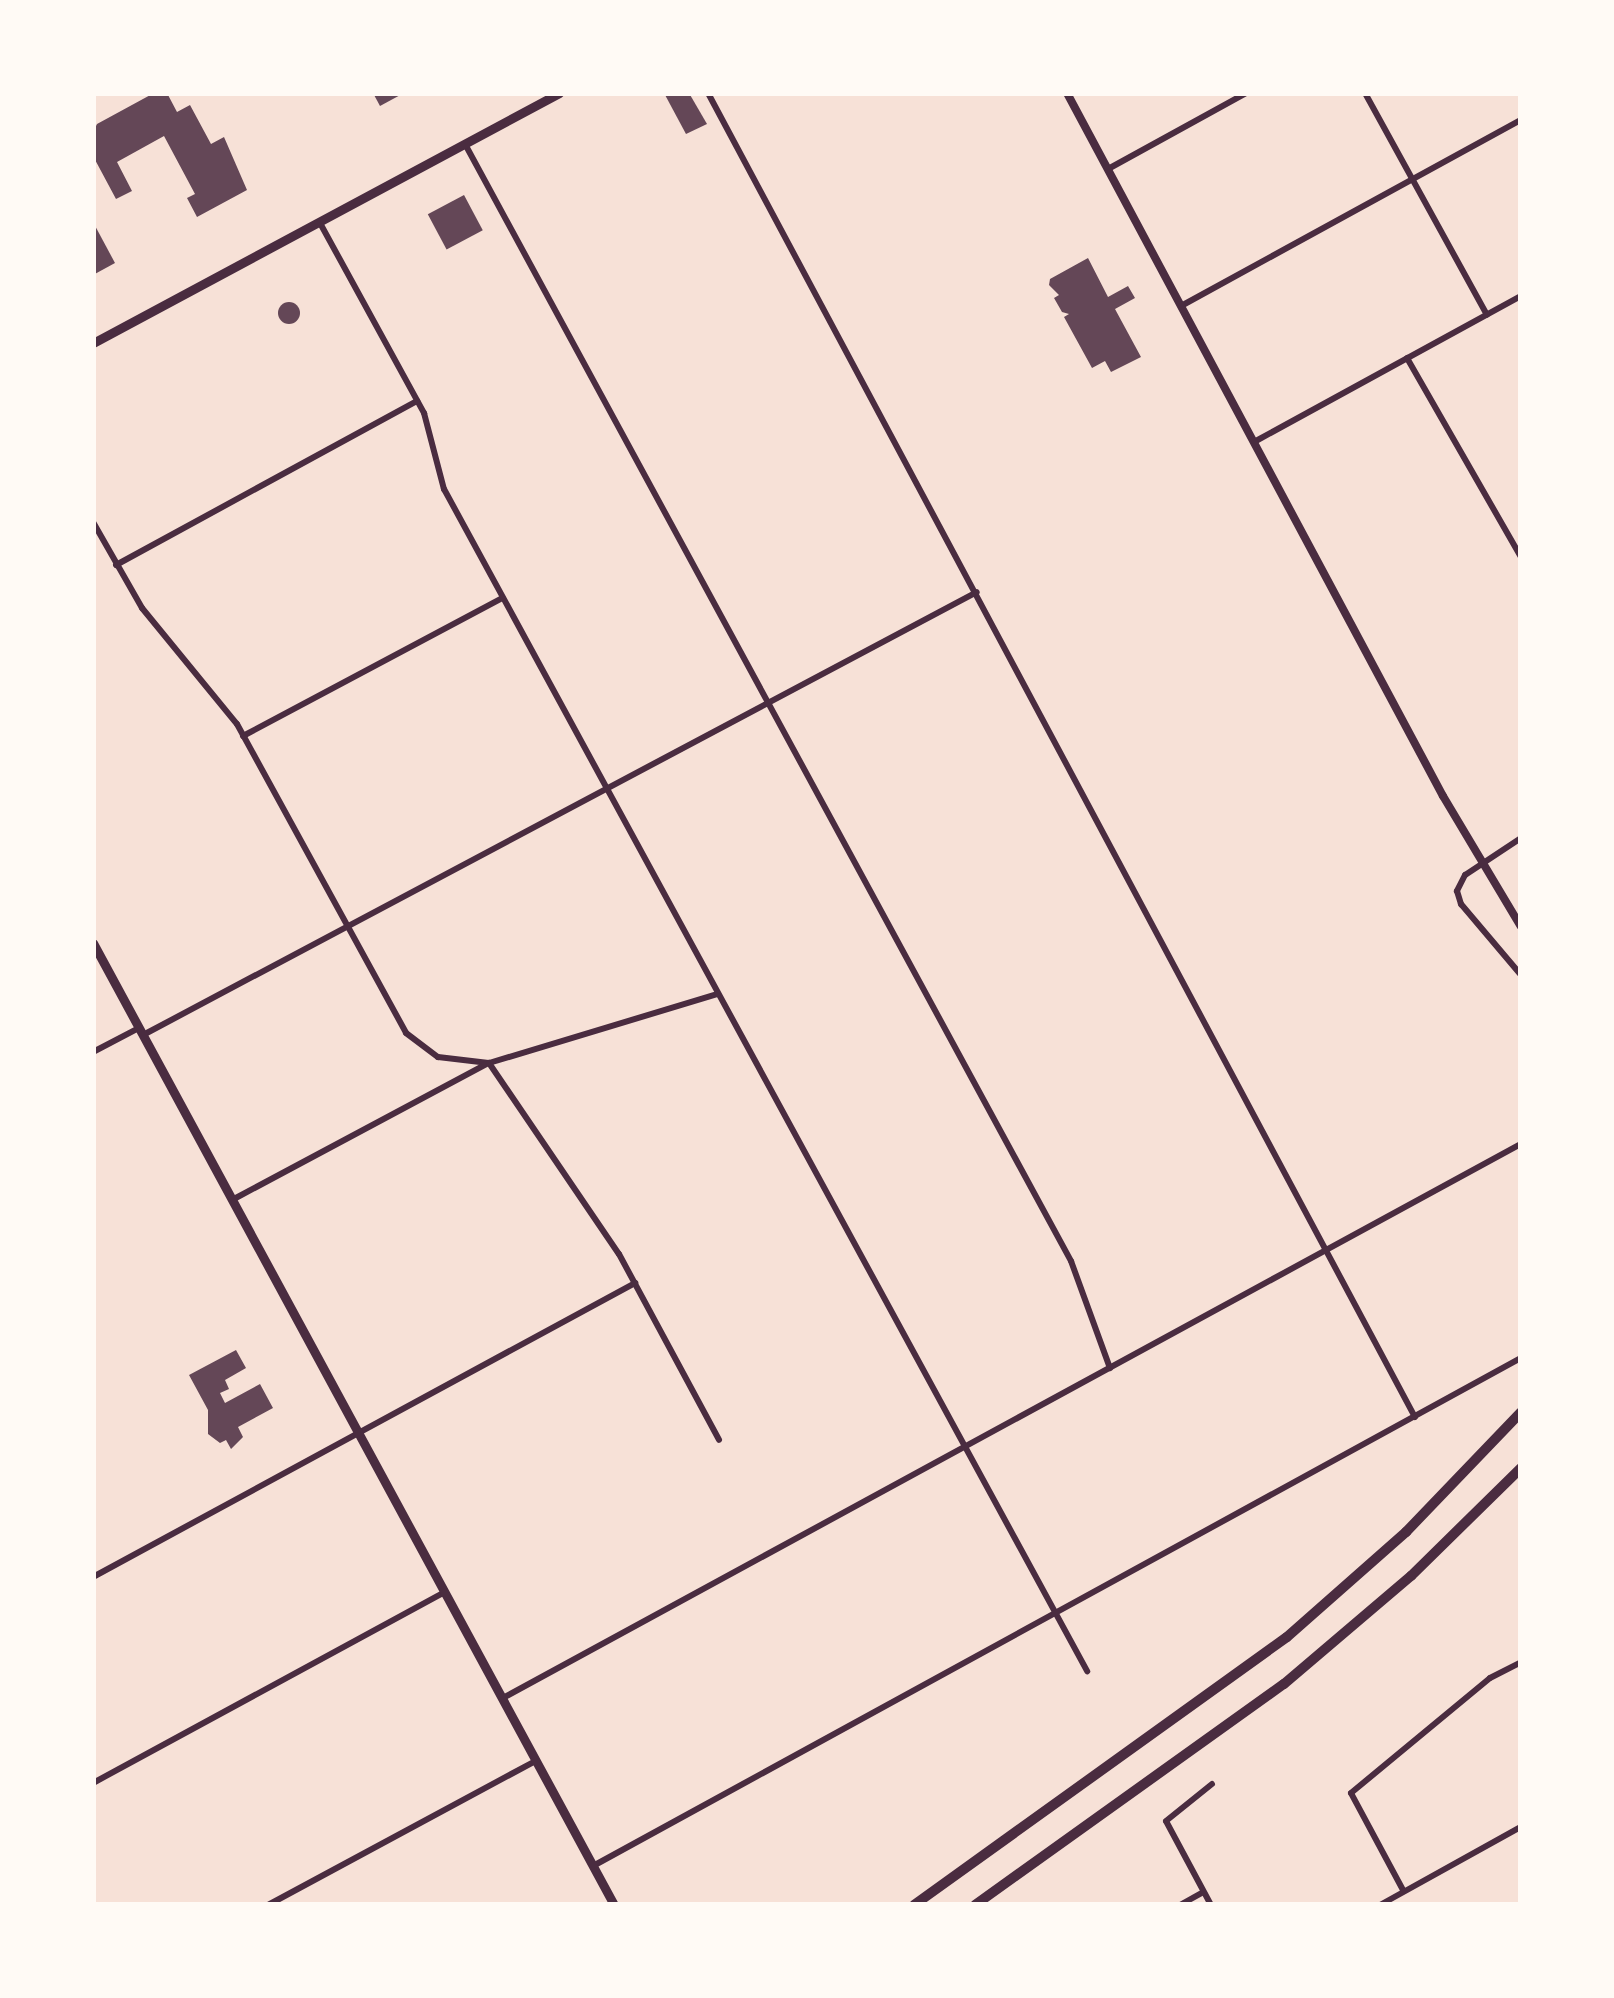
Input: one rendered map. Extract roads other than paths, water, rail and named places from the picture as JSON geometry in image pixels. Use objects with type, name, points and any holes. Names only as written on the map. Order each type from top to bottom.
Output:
[{"type":"highway","points":[[914,1905],[1183,1717],[1297,1629],[1406,1532],[1521,1412]]},
{"type":"highway","points":[[975,1905],[1284,1684],[1411,1576],[1521,1468]]},
{"type":"main road","points":[[93,343],[559,93]]},
{"type":"main road","points":[[93,943],[614,1905]]},
{"type":"street","points":[[708,93],[1415,1417]]},
{"type":"street","points":[[1067,93],[1480,862],[1521,927]]},
{"type":"street","points":[[1108,169],[1246,93]]},
{"type":"street","points":[[1365,93],[1487,315]]},
{"type":"street","points":[[1181,307],[1521,120]]},
{"type":"street","points":[[465,143],[1071,1261],[1109,1368]]},
{"type":"street","points":[[319,222],[417,401],[444,489],[1088,1671]]},
{"type":"street","points":[[1254,442],[1521,296]]},
{"type":"street","points":[[1407,358],[1521,557]]},
{"type":"street","points":[[116,565],[417,401]]},
{"type":"street","points":[[93,522],[142,608],[243,736],[412,1040],[443,1059],[489,1063]]},
{"type":"street","points":[[93,1052],[347,926],[976,592]]},
{"type":"street","points":[[243,736],[503,598]]},
{"type":"street","points":[[1521,838],[1480,862],[1459,882],[1461,904],[1521,975]]},
{"type":"street","points":[[232,1200],[489,1063],[719,994]]},
{"type":"street","points":[[489,1063],[635,1283],[719,1440]]},
{"type":"street","points":[[503,1698],[1521,1144]]},
{"type":"street","points":[[93,1577],[635,1283]]},
{"type":"street","points":[[593,1865],[1521,1358]]},
{"type":"street","points":[[93,1783],[446,1592]]},
{"type":"street","points":[[1403,1890],[1351,1793],[1490,1678],[1521,1662]]},
{"type":"street","points":[[268,1905],[537,1760]]},
{"type":"street","points":[[1211,1905],[1166,1821],[1212,1784]]},
{"type":"street","points":[[1380,1905],[1521,1827]]},
{"type":"street","points":[[1180,1905],[1204,1892]]}]
